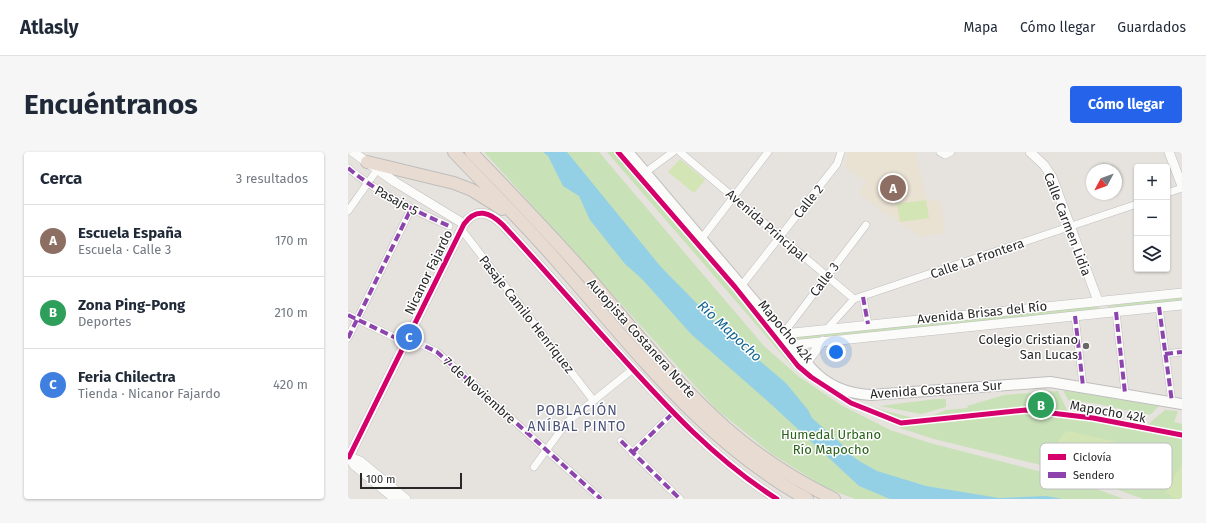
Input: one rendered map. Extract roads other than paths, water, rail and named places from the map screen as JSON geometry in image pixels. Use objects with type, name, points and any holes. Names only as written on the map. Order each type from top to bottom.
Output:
[{"type":"highway","name":"Autopista Costanera Norte","points":[[454,152],[530,232],[664,383],[704,424],[759,470],[807,499]]},
{"type":"highway","name":"Autopista Costanera Norte","points":[[471,152],[552,237],[657,358],[712,415],[743,442],[773,464],[834,499]]},
{"type":"highway","points":[[365,161],[466,187],[498,207],[530,232]]},
{"type":"main road","name":"Avenida Costanera Sur","points":[[628,152],[742,285],[806,363],[815,373],[833,386],[846,391],[863,394],[1046,382],[1083,386],[1182,404]]},
{"type":"street","points":[[353,152],[377,170],[463,226],[470,217],[479,212],[487,213],[495,217],[673,413],[716,454],[749,480],[777,499]]},
{"type":"street","points":[[357,152],[365,161]]},
{"type":"street","points":[[646,172],[673,152]]},
{"type":"street","name":"Avenida Principal","points":[[680,152],[854,299]]},
{"type":"street","points":[[702,238],[768,152]]},
{"type":"street","name":"Calle 2","points":[[742,285],[837,164],[841,152]]},
{"type":"street","points":[[940,152],[945,155],[951,152]]},
{"type":"street","name":"Calle Carmen Lidia","points":[[1030,152],[1050,173],[1098,301]]},
{"type":"street","points":[[1169,152],[1182,187],[1170,192]]},
{"type":"street","name":"Pasaje 5","points":[[348,168],[368,183],[411,209],[449,226]]},
{"type":"street","points":[[348,211],[377,170]]},
{"type":"street","name":"Calle La Frontera","points":[[827,328],[854,299],[1134,205]]},
{"type":"street","points":[[348,338],[411,209]]},
{"type":"street","name":"Calle 3","points":[[782,334],[866,225]]},
{"type":"street","name":"Nicanor Fajardo","points":[[348,458],[463,226]]},
{"type":"street","name":"Pasaje Camilo Henríquez","points":[[463,226],[593,400]]},
{"type":"street","name":"Avenida Brisas del Río","points":[[782,334],[827,328],[1182,293]]},
{"type":"street","points":[[863,296],[868,324]]},
{"type":"street","name":"Avenida Brisas del Río","points":[[791,345],[1182,305]]},
{"type":"street","points":[[1159,307],[1172,402]]},
{"type":"street","points":[[1116,312],[1125,393]]},
{"type":"street","name":"7 de Noviembre","points":[[348,315],[396,338],[427,347],[443,356],[601,499]]},
{"type":"street","points":[[1075,316],[1083,386]]},
{"type":"street","points":[[806,363],[823,341]]},
{"type":"street","points":[[1165,354],[1182,352]]},
{"type":"street","points":[[534,467],[567,422],[633,369]]},
{"type":"street","points":[[632,452],[673,413]]},
{"type":"street","points":[[621,441],[680,499]]},
{"type":"street","points":[[348,458],[358,460],[395,499]]},
{"type":"street","points":[[378,480],[406,499]]},
{"type":"water","points":[[543,152],[567,152],[661,267],[723,330],[786,383],[808,410],[812,418],[859,461],[877,471],[926,486],[999,498],[1046,496],[1062,499],[890,499],[859,486],[773,406],[691,334],[642,279],[625,264],[590,220],[579,196],[563,186],[548,156]]},
{"type":"place","name":"Escuela España","points":[[893,188]]},
{"type":"place","name":"Feria Chilectra","points":[[409,337]]},
{"type":"place","name":"Colegio Cristiano San Lucas","points":[[1086,346]]},
{"type":"place","name":"Zona Ping-Pong","points":[[1041,405]]},
{"type":"district","name":"POBLACIÓN ANÍBAL PINTO","points":[[577,418]]},
{"type":"water label","name":"Río Mapocho","points":[[730,331]]},
{"type":"park label","name":"Humedal Urbano Río Mapocho","points":[[831,442]]}]
